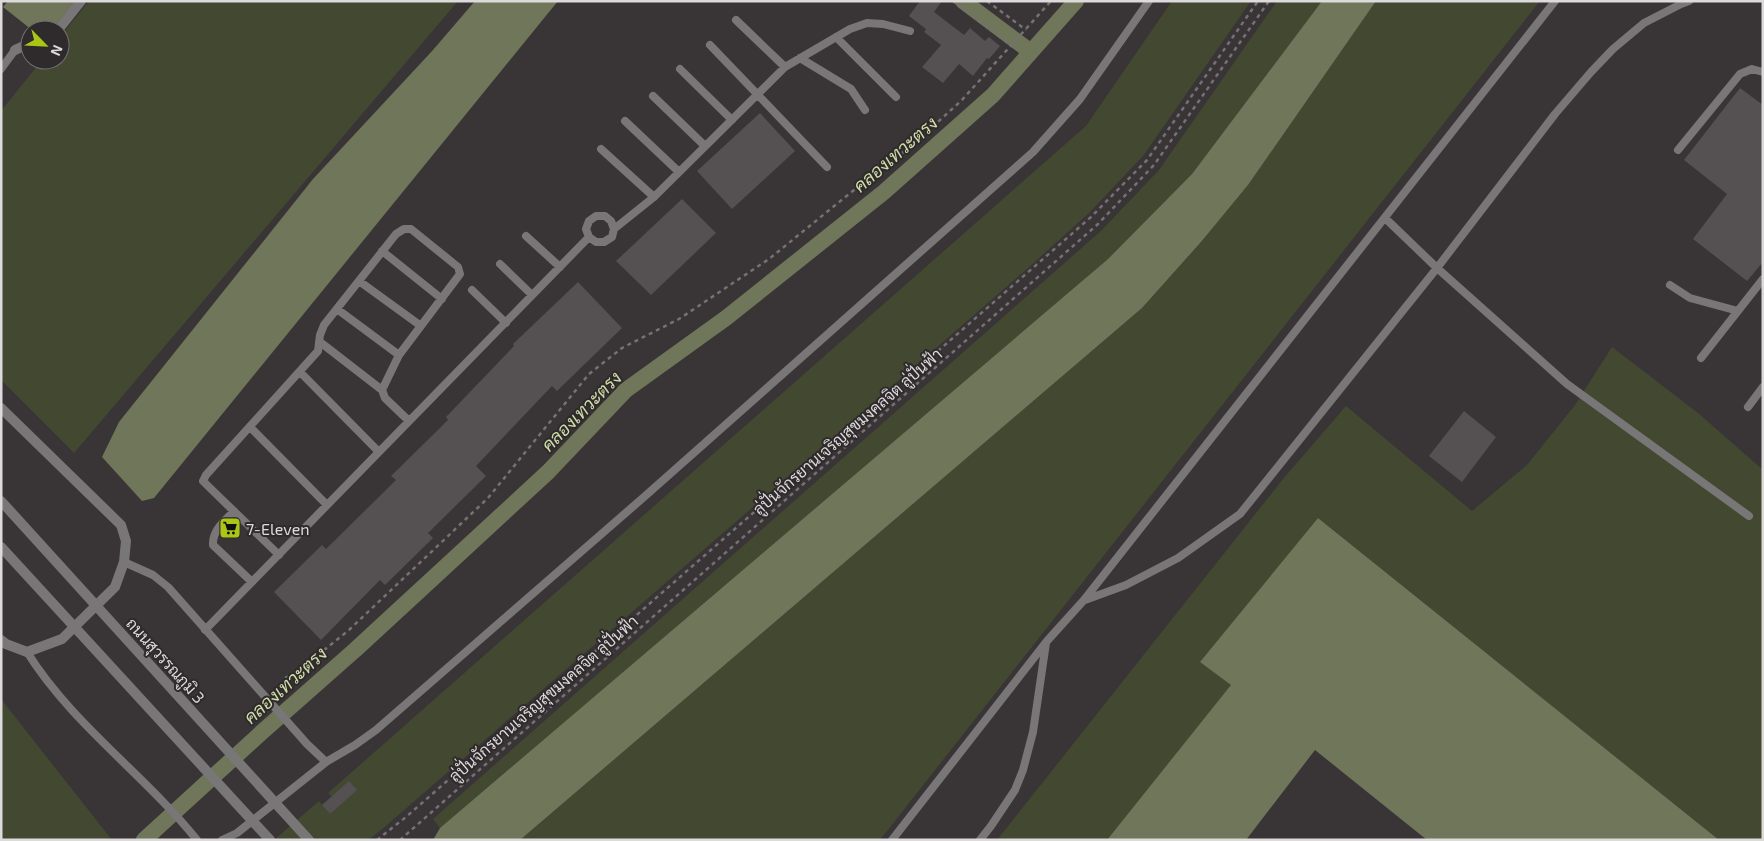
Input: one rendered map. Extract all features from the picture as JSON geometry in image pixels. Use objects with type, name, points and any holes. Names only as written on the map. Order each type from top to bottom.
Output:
[{"type":"street","points":[[66,20],[81,1]]},
{"type":"street","points":[[15,50],[20,48]]},
{"type":"street","points":[[1,408],[121,525],[126,541],[124,562],[115,587],[62,639],[27,652],[6,644],[1,640]]},
{"type":"street","name":"ถนนสุวรรณภูมิ 3","points":[[1,501],[309,840]]},
{"type":"street","points":[[1,547],[270,840]]},
{"type":"lane","points":[[222,840],[237,833],[326,762],[376,730],[636,503],[1032,152],[1080,99],[1149,1]]},
{"type":"lane","points":[[892,840],[1047,642],[1084,600],[1555,1]]},
{"type":"lane","points":[[1084,600],[1126,585],[1178,558],[1240,514],[1436,268],[1555,114],[1613,49],[1644,23],[1689,1]]},
{"type":"lane","points":[[736,20],[785,68]]},
{"type":"lane","points":[[614,229],[654,198],[785,68],[850,29],[867,23],[882,24],[910,31]]},
{"type":"lane","points":[[836,37],[896,97]]},
{"type":"lane","points":[[710,45],[828,167]]},
{"type":"lane","points":[[1,69],[15,50]]},
{"type":"lane","points":[[800,58],[851,89],[865,110]]},
{"type":"lane","points":[[680,69],[732,120]]},
{"type":"lane","points":[[1678,150],[1740,74],[1752,69],[1763,72]]},
{"type":"lane","points":[[653,96],[706,146]]},
{"type":"lane","points":[[625,121],[679,172]]},
{"type":"lane","points":[[601,149],[654,198]]},
{"type":"lane","points":[[596,216],[605,216],[612,221],[614,229],[612,237],[604,242],[596,242],[589,237],[586,229],[589,221],[596,216]]},
{"type":"lane","points":[[1385,218],[1436,268],[1567,384],[1749,516]]},
{"type":"lane","points":[[279,555],[203,481],[206,475],[318,351],[320,334],[324,325],[396,234],[404,229],[411,229],[458,267],[460,274],[399,355],[382,390]]},
{"type":"lane","points":[[526,236],[560,267]]},
{"type":"lane","points":[[205,630],[589,237]]},
{"type":"lane","points":[[382,251],[442,299]]},
{"type":"lane","points":[[500,264],[532,295]]},
{"type":"lane","points":[[1701,358],[1763,280]]},
{"type":"lane","points":[[359,281],[421,326]]},
{"type":"lane","points":[[1670,285],[1690,298],[1738,310]]},
{"type":"lane","points":[[472,290],[506,322]]},
{"type":"lane","points":[[337,309],[399,355]]},
{"type":"lane","points":[[320,342],[382,390],[384,398],[409,421]]},
{"type":"lane","points":[[300,372],[379,452]]},
{"type":"lane","points":[[1748,407],[1763,387]]},
{"type":"lane","points":[[250,427],[327,504]]},
{"type":"lane","points":[[234,511],[216,531],[213,545],[252,582]]},
{"type":"lane","points":[[124,562],[153,575],[168,587],[307,744],[326,762]]},
{"type":"lane","points":[[980,840],[1015,790],[1024,770],[1033,732],[1047,642]]},
{"type":"lane","points":[[27,652],[53,690],[195,837]]},
{"type":"path","points":[[953,1],[1012,46]]},
{"type":"path","points":[[987,1],[1026,30]]},
{"type":"path","points":[[285,678],[294,674],[349,630],[488,498],[589,374],[622,348],[679,319],[770,259],[910,147],[961,101],[1051,1]]},
{"type":"path","points":[[378,840],[1091,217],[1147,160],[1258,1]]},
{"type":"path","name":"ลู่ปั่นจักรยานเจริญสุขมงคลจิต ลู่ปั่นฟ้า","points":[[400,840],[1098,224],[1154,165],[1269,1]]},
{"type":"shaded area","points":[[8,1],[75,1],[60,20],[20,20],[3,7]]},
{"type":"shaded area","points":[[89,1],[458,1],[74,453],[1,380],[1,111],[34,70],[70,70],[70,25]]},
{"type":"shaded area","points":[[475,1],[558,1],[154,498],[142,501],[102,457],[119,422],[313,179],[433,50]]},
{"type":"shaded area","points":[[1172,1],[1251,1],[1143,156],[1089,213],[380,831],[368,840],[274,840],[319,801],[330,814],[339,805],[328,793],[1086,126]]},
{"type":"shaded area","points":[[1277,1],[1322,1],[1192,174],[1108,259],[440,828],[433,819],[1102,230],[1159,170]]},
{"type":"shaded area","points":[[1322,1],[1376,1],[1248,185],[1201,242],[1142,308],[520,840],[433,840],[440,828],[1108,259],[1192,174]]},
{"type":"shaded area","points":[[1376,1],[1540,1],[880,840],[520,840],[1142,308],[1201,242],[1248,185]]},
{"type":"shaded area","points":[[1612,347],[1698,413],[1763,470],[1763,840],[1719,840],[1318,518],[1201,662],[1232,685],[1107,840],[997,840],[1283,479],[1346,406],[1472,511],[1527,465],[1575,405]]},
{"type":"shaded area","points":[[1318,518],[1719,840],[1427,840],[1315,750],[1246,840],[1107,840],[1231,685],[1200,662]]},
{"type":"shaded area","points":[[1,699],[112,840],[1,840]]},
{"type":"building","points":[[920,1],[942,1],[934,12],[964,35],[970,28],[985,41],[989,37],[1000,46],[989,59],[987,58],[973,76],[959,64],[943,83],[922,67],[941,45],[924,32],[926,29],[909,16]]},
{"type":"building","points":[[1740,88],[1763,105],[1763,262],[1747,281],[1693,239],[1727,194],[1684,160]]},
{"type":"building","points":[[760,113],[795,151],[732,209],[697,171]]},
{"type":"building","points":[[682,199],[716,233],[651,295],[616,261]]},
{"type":"building","points":[[578,282],[622,328],[557,391],[552,386],[476,466],[486,476],[428,533],[433,538],[385,585],[380,580],[321,640],[274,592],[322,545],[326,549],[396,480],[391,476],[448,420],[446,417],[514,346],[513,344]]},
{"type":"building","points":[[1464,411],[1496,437],[1462,482],[1429,456]]},
{"type":"building","points":[[349,781],[357,790],[330,814],[322,805]]},
{"type":"waterway","points":[[963,1],[1031,52]]},
{"type":"waterway","name":"คลองเทวะตรง","points":[[144,840],[355,650],[548,472],[626,390],[726,318],[884,192],[993,95],[1076,1]]},
{"type":"place","name":"7-Eleven","points":[[230,528]]}]
